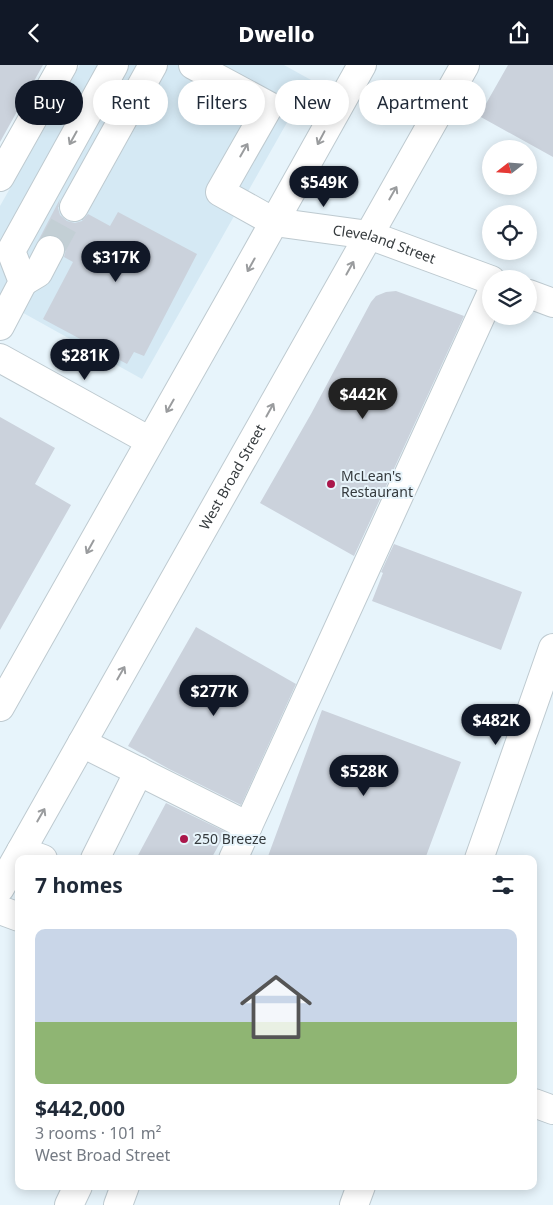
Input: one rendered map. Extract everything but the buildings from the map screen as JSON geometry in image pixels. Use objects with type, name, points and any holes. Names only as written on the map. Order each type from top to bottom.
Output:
[{"type":"main road","points":[[0,177],[63,65]]},
{"type":"main road","points":[[23,282],[11,251],[114,65]]},
{"type":"main road","points":[[74,207],[153,65]]},
{"type":"main road","points":[[193,65],[269,105],[220,192],[274,222]]},
{"type":"main road","points":[[0,707],[362,65]]},
{"type":"main road","name":"West Broad Street","points":[[32,855],[82,743],[465,65]]},
{"type":"main road","name":"Cleveland Street","points":[[274,222],[368,235],[482,277]]},
{"type":"main road","points":[[0,326],[23,282],[38,273],[50,250]]},
{"type":"main road","points":[[537,297],[553,303]]},
{"type":"main road","points":[[235,855],[482,313]]},
{"type":"main road","points":[[0,358],[150,441]]},
{"type":"main road","points":[[480,855],[553,648]]},
{"type":"main road","points":[[82,743],[248,826]]},
{"type":"main road","points":[[97,855],[139,771]]},
{"type":"main road","name":"West Broad Street","points":[[0,888],[15,873]]},
{"type":"main road","points":[[0,910],[15,916]]},
{"type":"main road","points":[[537,1104],[553,1109]]},
{"type":"main road","points":[[69,1205],[76,1190]]},
{"type":"main road","points":[[118,1205],[124,1190]]},
{"type":"main road","points":[[354,1205],[360,1190]]},
{"type":"shaded area","points":[[80,65],[284,65],[311,80],[275,80],[275,125],[286,125],[142,379],[0,300],[0,206],[46,125],[83,125],[83,80],[71,80]]},
{"type":"tunnel","points":[[50,250],[74,207]]},
{"type":"place","name":"McLean's Restaurant","points":[[331,484]]},
{"type":"place","name":"250 Breeze","points":[[184,839]]}]
